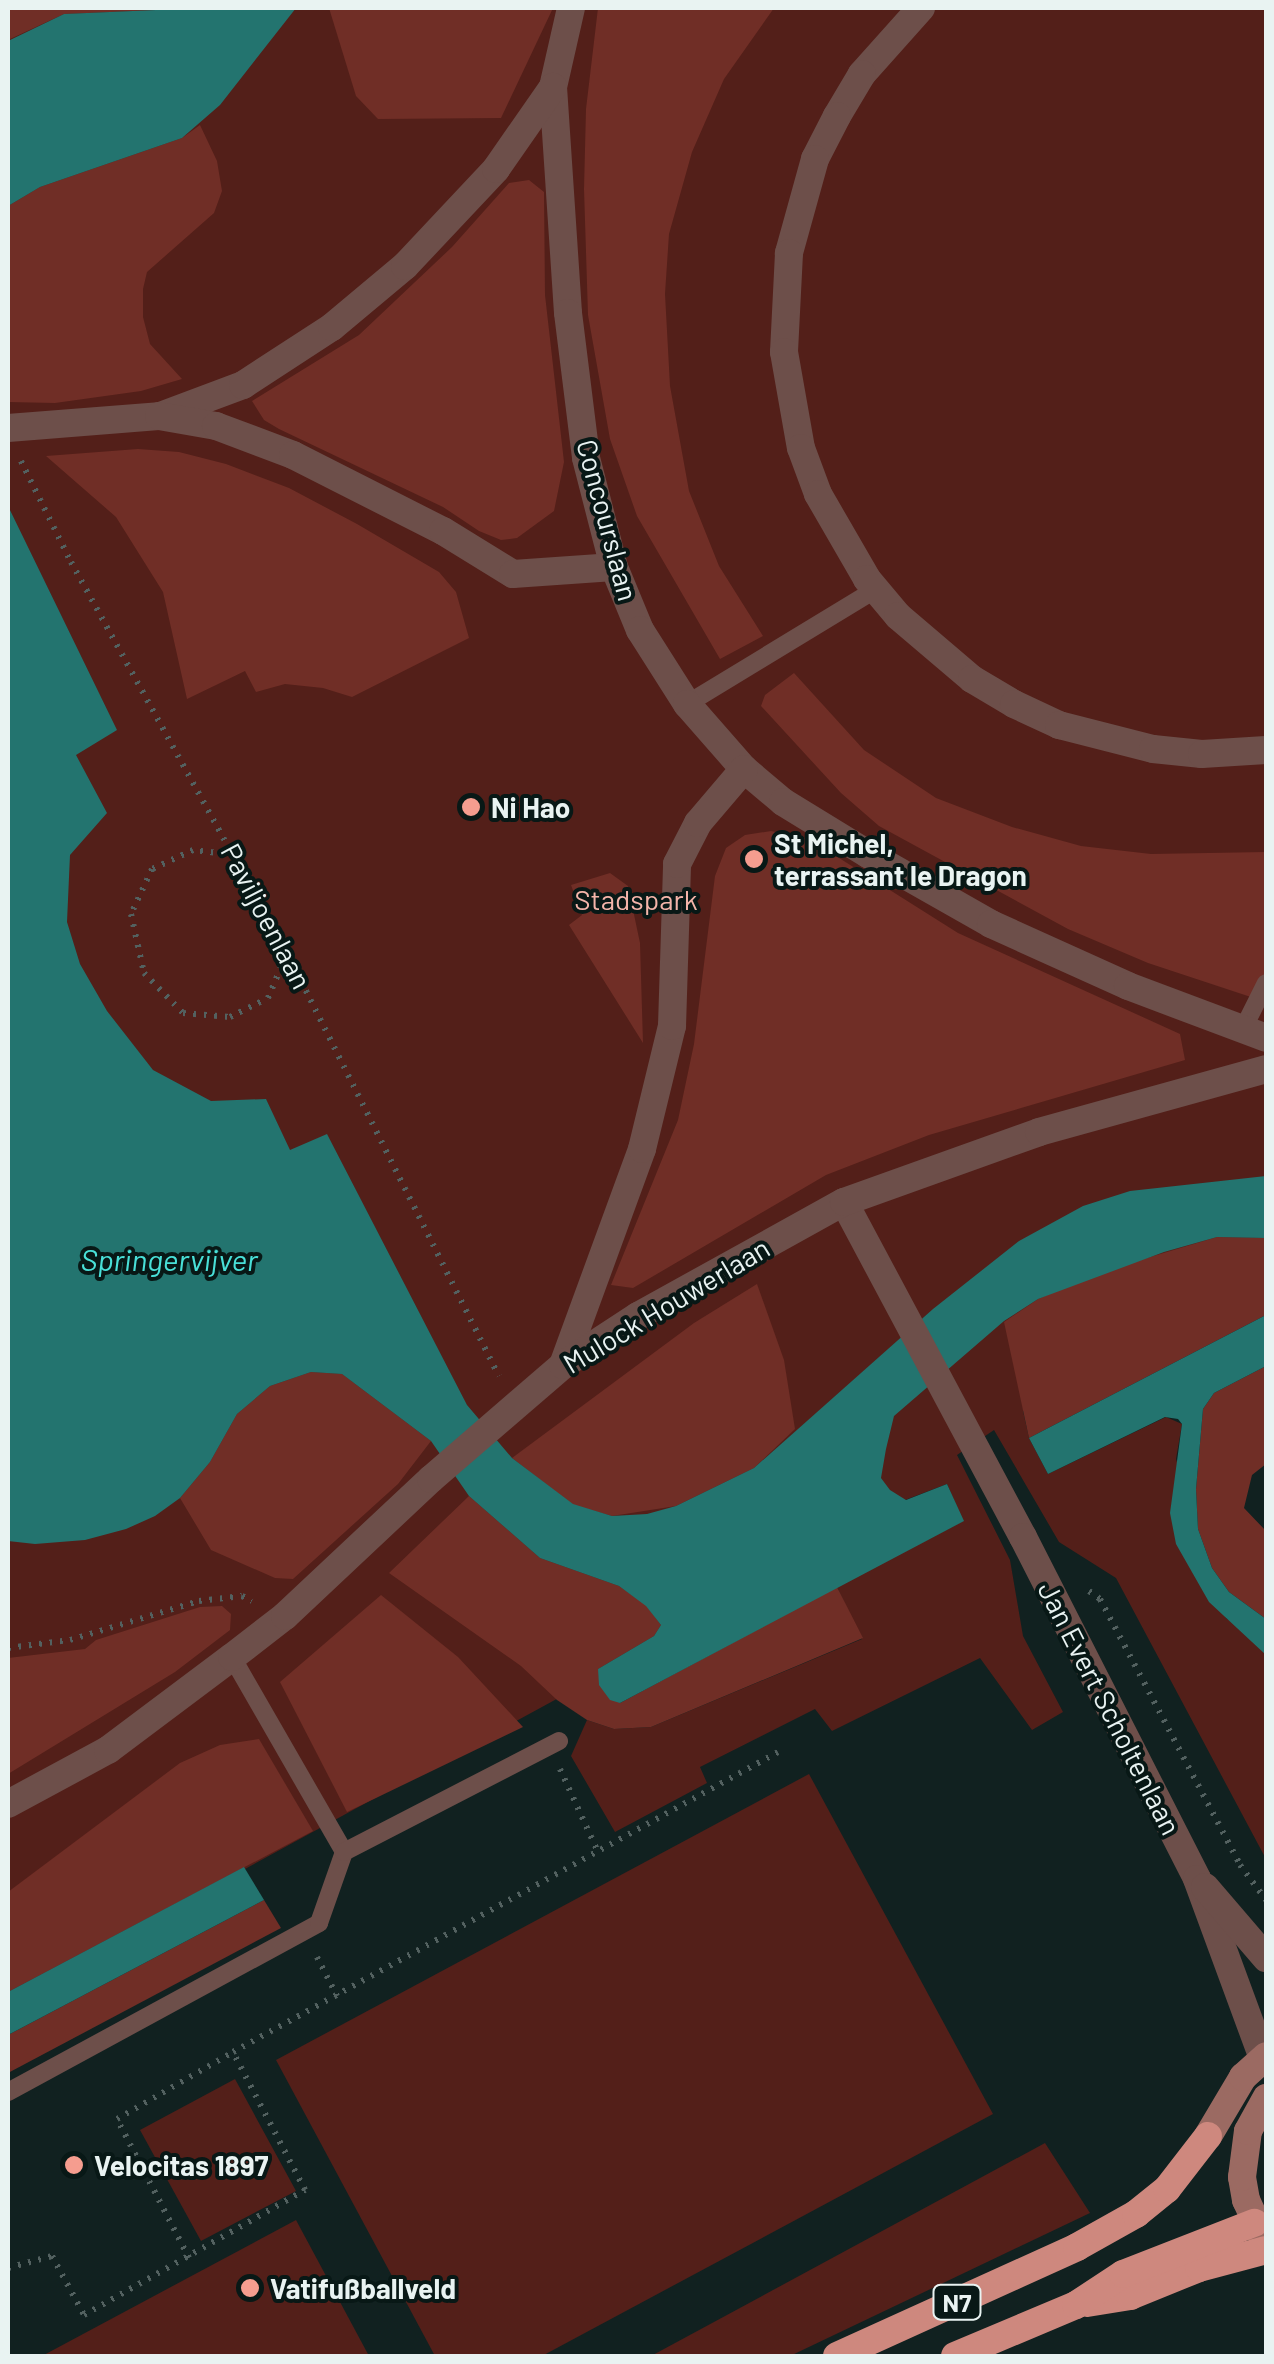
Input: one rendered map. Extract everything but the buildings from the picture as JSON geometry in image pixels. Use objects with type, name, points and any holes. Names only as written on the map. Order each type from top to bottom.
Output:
[{"type":"highway","name":"N7","points":[[837,2356],[1077,2248],[1136,2214],[1167,2189],[1208,2136]]},
{"type":"highway","name":"N7","points":[[955,2356],[1076,2305],[1123,2274],[1263,2234]]},
{"type":"main road","points":[[1208,2136],[1243,2077],[1265,2062]]},
{"type":"main road","points":[[1263,2234],[1242,2178],[1242,2154],[1248,2131],[1266,2098]]},
{"type":"street","name":"Concourslaan","points":[[572,8],[552,86],[568,313],[586,458],[614,567],[640,630],[687,704],[744,769],[783,802],[991,924],[1128,986],[1255,1033]]},
{"type":"street","points":[[921,8],[862,74],[815,159],[799,206],[783,302],[786,368],[802,448],[841,538],[876,589],[934,650],[972,680],[1059,724],[1154,750],[1202,754],[1266,750]]},
{"type":"street","points":[[12,439],[158,416],[242,386],[347,314],[406,266],[496,170],[552,86]]},
{"type":"street","points":[[158,416],[216,426],[293,455],[444,532],[513,574],[614,567]]},
{"type":"street","points":[[563,1365],[642,1149],[672,1026],[677,864],[698,823],[744,769]]},
{"type":"street","name":"Mulock Houwerlaan","points":[[8,1804],[108,1750],[285,1616],[430,1479],[563,1365],[653,1308],[844,1202],[1039,1132],[1266,1069]]},
{"type":"street","name":"Jan Evert Scholtenlaan","points":[[844,1202],[1197,1879],[1265,2062]]},
{"type":"street","name":"Jan Evert Scholtenlaan","points":[[1197,1879],[1266,1958]]},
{"type":"lane","points":[[687,704],[876,589]]},
{"type":"lane","points":[[1255,1033],[1266,983]]},
{"type":"lane","points":[[232,1656],[344,1852]]},
{"type":"lane","points":[[8,2092],[319,1923],[344,1852],[555,1743]]},
{"type":"path","name":"Paviljoenlaan","points":[[12,439],[71,562],[288,954],[488,1360],[518,1404]]},
{"type":"path","points":[[235,855],[193,850],[152,869],[131,914],[144,973],[183,1012],[230,1017],[268,998],[288,954]]},
{"type":"path","name":"Jan Evert Scholtenlaan","points":[[1084,1586],[1100,1599],[1240,1865],[1266,1901]]},
{"type":"path","points":[[8,1648],[70,1640],[198,1601],[242,1596],[285,1616]]},
{"type":"path","points":[[555,1743],[599,1854]]},
{"type":"path","points":[[189,2258],[117,2119],[778,1752]]},
{"type":"path","points":[[305,1931],[337,1996]]},
{"type":"path","points":[[8,2268],[52,2256],[84,2315],[305,2190],[233,2052]]},
{"type":"green space","name":"Stadspark","points":[[8,8],[1266,8],[1266,1248],[1023,1411],[1029,1438],[1048,1474],[1166,1417],[1182,1424],[1176,1459],[1226,1618],[1248,1634],[1266,1655],[1266,1859],[1116,1578],[1059,1542],[994,1430],[957,1455],[1010,1560],[1023,1636],[1063,1712],[1032,1730],[980,1658],[832,1731],[815,1709],[700,1767],[707,1783],[615,1832],[571,1756],[587,1720],[614,1729],[651,1727],[862,1639],[837,1587],[963,1521],[947,1484],[905,1500],[744,1597],[8,1998]]},
{"type":"green space","points":[[809,1774],[993,2114],[542,2356],[435,2356],[276,2060]]},
{"type":"green space","points":[[235,2079],[296,2191],[201,2241],[140,2130]]},
{"type":"green space","points":[[1045,2143],[1090,2213],[790,2356],[651,2356]]},
{"type":"green space","name":"Vatifußballveld","points":[[296,2220],[369,2356],[42,2356]]},
{"type":"shaded area","points":[[8,8],[202,8],[64,14],[10,39]]},
{"type":"shaded area","points":[[329,8],[553,8],[501,118],[378,119],[356,96]]},
{"type":"shaded area","points":[[598,8],[774,8],[724,79],[692,152],[669,234],[665,294],[670,386],[689,491],[719,566],[763,636],[720,659],[637,516],[610,439],[588,315],[584,189],[586,109]]},
{"type":"shaded area","points":[[200,125],[217,161],[222,191],[214,213],[147,272],[143,289],[143,317],[150,344],[182,379],[141,391],[55,403],[8,402],[8,206],[40,187],[182,138]]},
{"type":"shaded area","points":[[529,180],[544,192],[545,295],[564,462],[554,511],[517,538],[501,540],[479,531],[443,507],[279,429],[264,420],[252,401],[359,335],[452,247],[509,183]]},
{"type":"shaded area","points":[[138,449],[179,452],[226,464],[289,488],[357,524],[439,572],[456,592],[469,638],[352,697],[323,688],[285,684],[256,692],[245,671],[187,699],[163,592],[116,517],[46,456]]},
{"type":"shaded area","points":[[794,673],[864,750],[936,798],[1012,827],[1081,846],[1151,854],[1266,852],[1266,1002],[1148,963],[1068,929],[879,826],[841,793],[761,706],[765,695]]},
{"type":"shaded area","points":[[771,831],[809,839],[958,933],[1180,1034],[1185,1060],[929,1135],[826,1175],[633,1288],[611,1285],[678,1120],[694,1044],[715,876],[726,848],[745,835]]},
{"type":"shaded area","points":[[610,873],[628,886],[640,943],[643,1043],[569,925],[582,915],[571,885]]},
{"type":"shaded area","points":[[1217,1237],[1266,1238],[1266,1315],[1029,1438],[1004,1322],[1038,1299],[1100,1272]]},
{"type":"shaded area","points":[[757,1284],[784,1360],[795,1429],[754,1468],[676,1506],[612,1516],[573,1505],[512,1458],[694,1323]]},
{"type":"shaded area","points":[[1266,1366],[1266,1464],[1252,1475],[1244,1508],[1266,1531],[1266,1619],[1229,1592],[1212,1568],[1198,1529],[1196,1489],[1203,1409],[1214,1393]]},
{"type":"shaded area","points":[[311,1372],[342,1374],[431,1441],[398,1484],[293,1579],[275,1578],[211,1550],[180,1498],[210,1462],[237,1414],[270,1386]]},
{"type":"shaded area","points":[[469,1496],[540,1558],[619,1586],[646,1605],[661,1625],[654,1636],[598,1669],[620,1703],[837,1587],[863,1638],[651,1727],[614,1729],[587,1720],[557,1700],[521,1666],[389,1573]]},
{"type":"shaded area","points":[[381,1595],[458,1657],[523,1727],[347,1812],[280,1682]]},
{"type":"shaded area","points":[[222,1606],[231,1614],[230,1630],[175,1672],[8,1774],[8,1658],[85,1649],[96,1640],[200,1607]]},
{"type":"shaded area","points":[[259,1739],[313,1831],[8,1992],[8,1892],[180,1763],[220,1745]]},
{"type":"shaded area","points":[[264,1900],[281,1928],[8,2073],[8,2035]]},
{"type":"water","points":[[296,8],[220,105],[182,138],[40,187],[8,206],[8,41],[64,14]]},
{"type":"water","name":"Springervijver","points":[[8,506],[117,730],[76,755],[107,813],[70,855],[67,922],[80,964],[107,1011],[153,1070],[211,1101],[266,1099],[290,1150],[327,1134],[467,1405],[512,1458],[573,1504],[612,1516],[647,1514],[676,1506],[754,1468],[933,1309],[1019,1241],[1083,1206],[1130,1191],[1266,1176],[1266,1238],[1217,1237],[1164,1252],[1038,1299],[1004,1321],[894,1416],[886,1449],[881,1478],[890,1490],[906,1500],[947,1484],[964,1521],[620,1703],[610,1700],[599,1685],[598,1669],[654,1636],[661,1625],[646,1606],[619,1586],[540,1558],[469,1496],[431,1441],[342,1374],[311,1372],[270,1386],[237,1414],[210,1462],[180,1498],[155,1516],[85,1540],[35,1544],[8,1541]]},
{"type":"water","points":[[1266,1315],[1266,1366],[1214,1393],[1203,1409],[1196,1489],[1198,1529],[1212,1568],[1229,1592],[1266,1619],[1266,1655],[1209,1602],[1176,1544],[1170,1513],[1182,1424],[1178,1419],[1165,1417],[1048,1474],[1029,1438]]},
{"type":"water","points":[[244,1867],[264,1900],[8,2035],[8,1992]]},
{"type":"place","name":"Ni Hao","points":[[471,807]]},
{"type":"place","name":"St Michel, terrassant le Dragon","points":[[754,859]]},
{"type":"place","name":"Velocitas 1897","points":[[74,2165]]},
{"type":"place","name":"Vatifußballveld","points":[[250,2288]]}]
